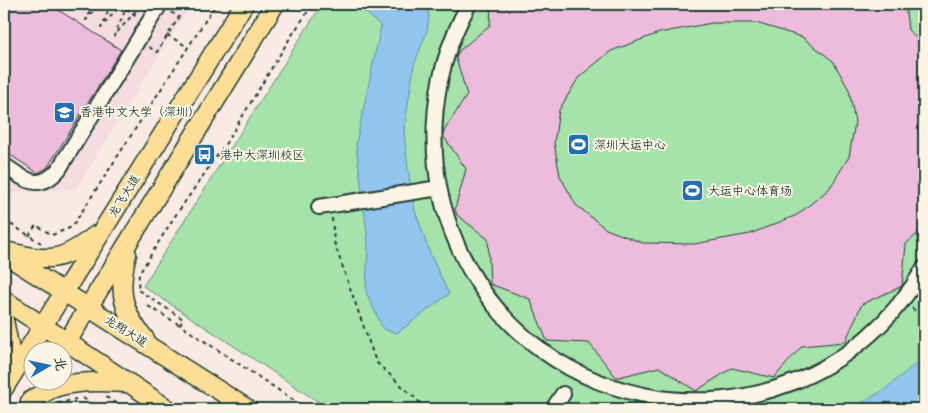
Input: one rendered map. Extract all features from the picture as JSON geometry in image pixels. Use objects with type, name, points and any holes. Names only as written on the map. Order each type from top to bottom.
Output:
[{"type":"main road","name":"龙飞大道","points":[[4,386],[244,4]]},
{"type":"main road","points":[[69,340],[275,4]]},
{"type":"main road","points":[[4,252],[39,259],[67,255],[104,228]]},
{"type":"main road","points":[[132,238],[122,279],[123,298],[127,314],[137,330],[153,349]]},
{"type":"main road","name":"龙翔大道","points":[[4,252],[63,292],[248,409]]},
{"type":"main road","points":[[4,300],[42,326],[58,340]]},
{"type":"main road","points":[[4,320],[11,355],[4,386]]},
{"type":"main road","points":[[72,350],[128,382],[168,409]]},
{"type":"main road","points":[[27,405],[54,389],[73,384],[97,381],[128,382]]},
{"type":"main road","points":[[27,405],[37,390]]},
{"type":"street","points":[[4,165],[26,180],[33,182],[40,182],[54,176],[160,4]]},
{"type":"street","points":[[469,4],[455,31],[445,59],[436,101],[434,145],[439,188],[450,229],[465,261],[480,286],[506,319],[538,347],[574,370],[593,379],[634,393],[676,400],[712,400],[740,397],[782,386],[821,369],[852,350],[874,332],[903,300],[924,268]]},
{"type":"street","points":[[325,207],[439,188]]},
{"type":"street","points":[[553,409],[563,394]]},
{"type":"path","points":[[93,4],[86,20],[99,4]]},
{"type":"path","points":[[111,4],[101,28],[120,4],[148,23]]},
{"type":"path","points":[[128,4],[114,36],[142,4]]},
{"type":"path","points":[[138,40],[157,52],[178,17],[160,4]]},
{"type":"path","points":[[29,236],[36,225],[52,235],[72,227],[216,4]]},
{"type":"path","points":[[180,325],[183,319],[138,290],[139,274],[173,220],[228,140],[290,38],[314,4]]},
{"type":"path","points":[[167,35],[188,47]]},
{"type":"path","points":[[325,207],[334,242],[376,362],[427,409]]},
{"type":"path","points":[[4,220],[47,246]]},
{"type":"path","points":[[903,300],[924,319]]},
{"type":"path","points":[[148,306],[307,409]]},
{"type":"path","points":[[100,393],[124,409]]},
{"type":"path","points":[[52,409],[56,404],[82,397],[99,409]]},
{"type":"shaded area","name":"香港中文大学（深圳）","points":[[4,4],[191,4],[76,189],[12,193],[4,188]]},
{"type":"green space","name":"深圳大运中心","points":[[322,4],[924,4],[924,409],[329,409],[143,286]]},
{"type":"water","points":[[367,4],[427,4],[429,16],[427,31],[414,65],[404,131],[415,211],[431,256],[449,294],[397,333],[383,329],[366,292],[368,241],[356,144],[381,26],[363,10]]},
{"type":"water","points":[[924,357],[924,409],[851,409],[884,390]]},
{"type":"building","points":[[4,4],[49,4],[121,50],[47,168],[38,173],[4,151]]},
{"type":"building","name":"大运中心体育场","points":[[491,4],[905,4],[908,30],[924,45],[924,228],[906,244],[902,286],[862,304],[845,342],[802,346],[774,378],[732,368],[696,391],[659,367],[616,377],[589,343],[547,341],[530,299],[490,284],[488,239],[457,215],[455,209],[466,169],[444,137],[444,131],[467,95],[456,58],[459,51],[490,25]],"holes":[[[712,23],[756,23],[802,37],[833,61],[849,90],[855,122],[849,157],[829,189],[797,215],[750,234],[694,244],[643,243],[606,229],[576,205],[560,176],[554,143],[559,110],[579,77],[611,51],[659,33]]]},
{"type":"place","name":"香港中文大学（深圳）","points":[[64,112]]},
{"type":"place","name":"深圳大运中心","points":[[578,145]]},
{"type":"place","name":"港中大深圳校区","points":[[204,155]]},
{"type":"place","name":"大运中心体育场","points":[[692,191]]}]
